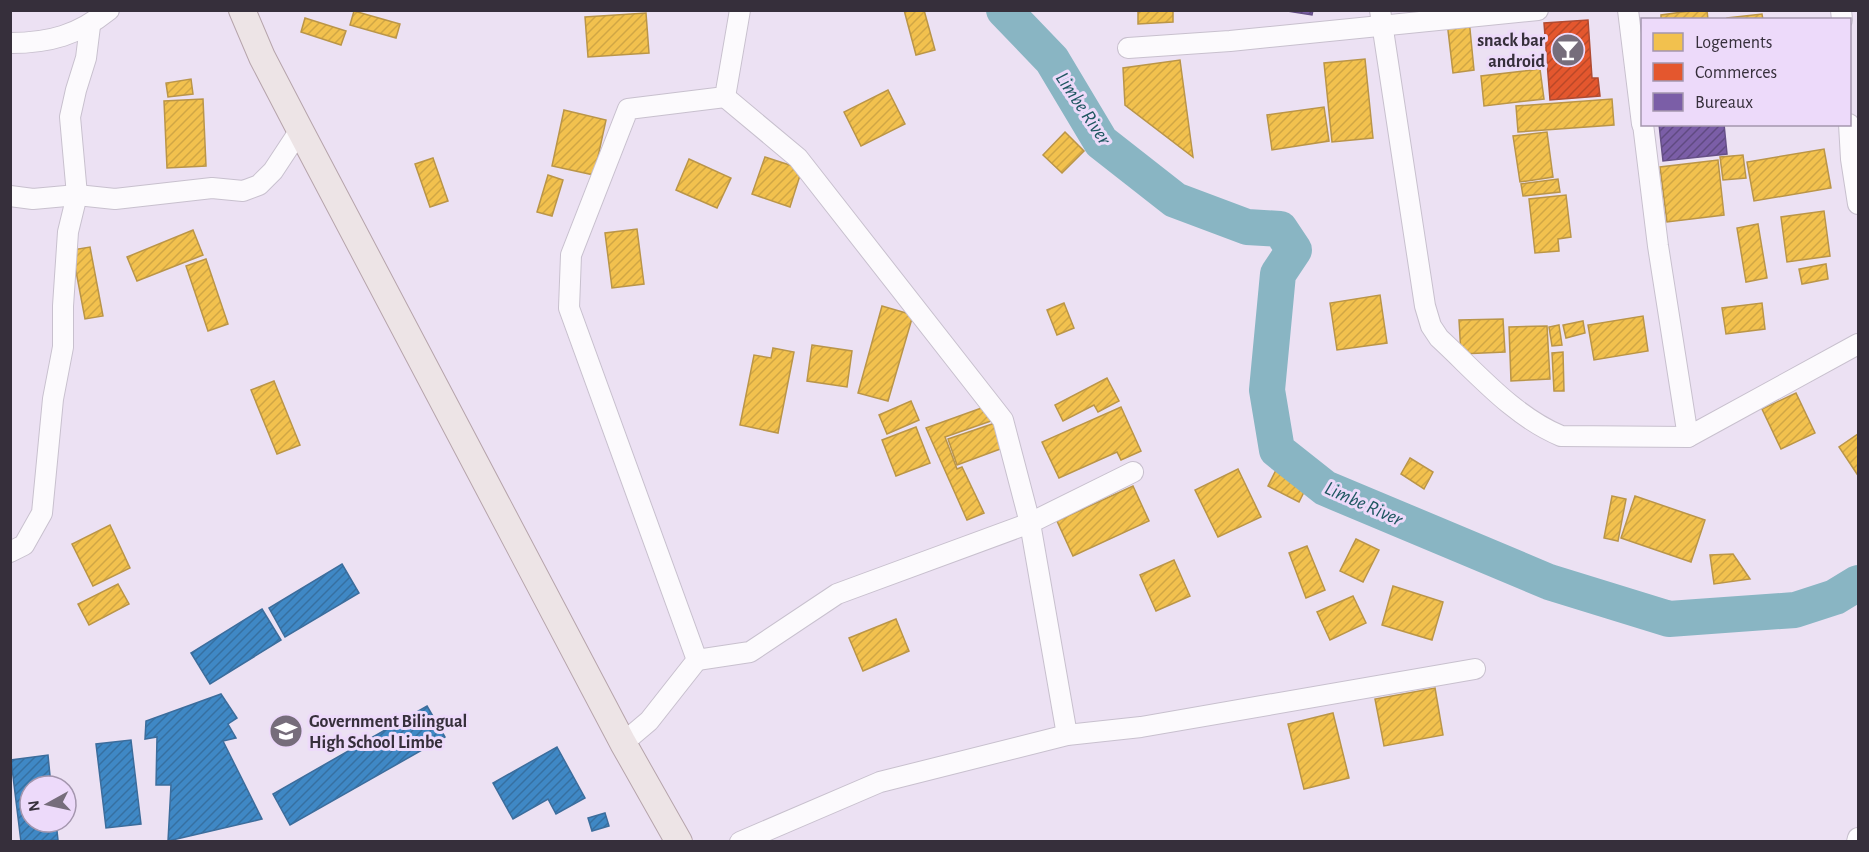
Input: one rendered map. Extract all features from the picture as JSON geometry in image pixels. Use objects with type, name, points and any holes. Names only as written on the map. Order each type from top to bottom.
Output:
[{"type":"main road","points":[[242,10],[262,57],[300,130],[623,743],[679,842]]},
{"type":"street","points":[[10,43],[51,40],[90,26],[109,10]]},
{"type":"street","points":[[725,97],[740,10]]},
{"type":"street","points":[[1128,48],[1230,41],[1381,18],[1539,10]]},
{"type":"street","points":[[1628,10],[1641,116]]},
{"type":"street","points":[[1381,18],[1425,306],[1431,326],[1439,338],[1514,408],[1542,428],[1561,436],[1688,437],[1858,344]]},
{"type":"street","points":[[10,552],[24,545],[42,513],[53,399],[63,347],[68,232],[77,195],[70,117],[86,57],[90,26]]},
{"type":"street","points":[[697,660],[569,308],[571,255],[628,109],[725,97],[798,158],[1003,420],[1030,522],[1067,735]]},
{"type":"street","points":[[1642,126],[1658,246],[1688,437]]},
{"type":"street","points":[[1849,126],[1851,159],[1858,204]]},
{"type":"street","points":[[10,196],[33,199],[77,195],[115,200],[212,188],[243,191],[259,185],[273,171],[300,130]]},
{"type":"street","points":[[623,743],[649,721],[697,660],[750,652],[837,594],[1030,522],[1133,472]]},
{"type":"street","points":[[740,842],[880,782],[1067,735],[1152,725],[1475,669]]},
{"type":"building: Logements","points":[[904,10],[924,10],[935,50],[916,55]]},
{"type":"building: Logements","points":[[1138,10],[1173,10],[1173,22],[1138,24]]},
{"type":"building: Logements","points":[[1707,10],[1708,18],[1661,18],[1661,15]]},
{"type":"building: Logements","points":[[354,11],[400,24],[396,38],[350,25]]},
{"type":"building: Logements","points":[[646,13],[649,53],[588,57],[585,17]]},
{"type":"building: Logements","points":[[1762,14],[1763,18],[1727,18]]},
{"type":"building: Logements","points":[[305,18],[346,31],[341,45],[301,32]]},
{"type":"building: Logements","points":[[1469,19],[1474,70],[1453,73],[1447,22]]},
{"type":"building: Logements","points":[[1365,59],[1373,138],[1332,142],[1324,63]]},
{"type":"building: Logements","points":[[1180,60],[1193,157],[1125,105],[1123,68]]},
{"type":"building: Logements","points":[[1540,69],[1544,99],[1484,106],[1481,76]]},
{"type":"building: Logements","points":[[191,79],[193,94],[168,97],[166,83]]},
{"type":"building: Logements","points":[[888,90],[905,124],[861,146],[844,112]]},
{"type":"building: Logements","points":[[203,99],[206,166],[167,168],[164,101]]},
{"type":"building: Logements","points":[[1612,99],[1614,125],[1518,132],[1516,106]]},
{"type":"building: Logements","points":[[1324,107],[1329,141],[1272,150],[1267,115]]},
{"type":"building: Logements","points":[[564,110],[606,120],[594,175],[552,166]]},
{"type":"building: Logements","points":[[1065,132],[1084,151],[1062,173],[1043,155]]},
{"type":"building: Logements","points":[[1547,132],[1553,177],[1520,182],[1513,136]]},
{"type":"building: Logements","points":[[1824,149],[1831,188],[1754,201],[1747,162]]},
{"type":"building: Logements","points":[[1743,155],[1746,178],[1723,180],[1720,157]]},
{"type":"building: Logements","points":[[765,157],[802,169],[790,207],[752,194]]},
{"type":"building: Logements","points":[[433,158],[448,201],[430,207],[415,164]]},
{"type":"building: Logements","points":[[689,159],[731,178],[717,208],[676,190]]},
{"type":"building: Logements","points":[[1718,160],[1724,215],[1667,222],[1660,167]]},
{"type":"building: Logements","points":[[548,175],[563,180],[552,216],[537,212]]},
{"type":"building: Logements","points":[[1558,179],[1560,192],[1523,196],[1521,184]]},
{"type":"building: Logements","points":[[1566,195],[1571,237],[1558,239],[1559,251],[1535,253],[1529,199]]},
{"type":"building: Logements","points":[[1824,211],[1830,256],[1787,262],[1781,217]]},
{"type":"building: Logements","points":[[1758,224],[1767,278],[1746,282],[1737,228]]},
{"type":"building: Logements","points":[[637,229],[644,284],[612,288],[605,233]]},
{"type":"building: Logements","points":[[193,230],[203,255],[137,281],[127,257]]},
{"type":"building: Logements","points":[[90,247],[103,316],[85,319],[72,250]]},
{"type":"building: Logements","points":[[206,259],[228,324],[208,331],[186,266]]},
{"type":"building: Logements","points":[[1826,264],[1828,279],[1802,284],[1799,269]]},
{"type":"building: Logements","points":[[1380,295],[1387,343],[1337,350],[1330,303]]},
{"type":"building: Logements","points":[[1064,303],[1074,328],[1057,335],[1047,310]]},
{"type":"building: Logements","points":[[1762,303],[1765,329],[1726,334],[1722,308]]},
{"type":"building: Logements","points":[[882,306],[913,315],[888,401],[858,393]]},
{"type":"building: Logements","points":[[1643,316],[1648,351],[1594,360],[1588,325]]},
{"type":"building: Logements","points":[[1503,319],[1505,352],[1461,354],[1459,320]]},
{"type":"building: Logements","points":[[1583,321],[1585,333],[1566,338],[1563,325]]},
{"type":"building: Logements","points":[[1559,325],[1562,345],[1552,346],[1549,327]]},
{"type":"building: Logements","points":[[1547,326],[1550,379],[1511,381],[1509,327]]},
{"type":"building: Logements","points":[[812,345],[852,351],[847,387],[807,381]]},
{"type":"building: Logements","points":[[773,348],[794,352],[778,433],[740,425],[754,355],[771,358]]},
{"type":"building: Logements","points":[[1563,352],[1564,391],[1554,391],[1552,353]]},
{"type":"building: Logements","points":[[1107,378],[1119,401],[1098,412],[1094,405],[1063,421],[1055,405]]},
{"type":"building: Logements","points":[[274,381],[300,445],[277,454],[251,390]]},
{"type":"building: Logements","points":[[1796,393],[1815,433],[1781,449],[1762,409]]},
{"type":"building: Logements","points":[[911,401],[919,420],[887,434],[879,415]]},
{"type":"building: Logements","points":[[987,406],[991,421],[945,437],[957,469],[962,467],[984,513],[967,520],[926,428]]},
{"type":"building: Logements","points":[[1121,407],[1141,451],[1121,460],[1117,452],[1059,478],[1042,442]]},
{"type":"building: Logements","points":[[995,423],[1003,448],[957,465],[948,439]]},
{"type":"building: Logements","points":[[916,427],[930,463],[896,476],[882,440]]},
{"type":"building: Logements","points":[[1858,434],[1858,473],[1857,474],[1839,447]]},
{"type":"building: Logements","points":[[1410,458],[1433,472],[1424,489],[1401,474]]},
{"type":"building: Logements","points":[[1278,466],[1309,482],[1299,502],[1268,486]]},
{"type":"building: Logements","points":[[1238,469],[1261,517],[1218,537],[1195,490]]},
{"type":"building: Logements","points":[[1133,486],[1149,521],[1073,556],[1057,521]]},
{"type":"building: Logements","points":[[1612,496],[1626,499],[1618,541],[1604,538]]},
{"type":"building: Logements","points":[[1635,496],[1705,520],[1691,562],[1621,538]]},
{"type":"building: Logements","points":[[110,525],[130,568],[93,586],[72,544]]},
{"type":"building: Logements","points":[[1356,539],[1379,550],[1363,582],[1340,571]]},
{"type":"building: Logements","points":[[1307,546],[1325,590],[1306,598],[1289,553]]},
{"type":"building: Logements","points":[[1733,554],[1750,579],[1714,584],[1710,555]]},
{"type":"building: Logements","points":[[1174,560],[1190,596],[1156,611],[1140,575]]},
{"type":"building: Logements","points":[[118,584],[129,604],[89,625],[78,604]]},
{"type":"building: Logements","points":[[1393,586],[1443,602],[1432,640],[1382,625]]},
{"type":"building: Logements","points":[[1353,596],[1366,623],[1330,640],[1317,612]]},
{"type":"building: Logements","points":[[896,619],[909,651],[863,671],[849,638]]},
{"type":"building: Logements","points":[[1435,688],[1443,735],[1384,746],[1375,699]]},
{"type":"building: Logements","points":[[1333,713],[1349,778],[1304,789],[1288,724]]},
{"type":"building: Commerces","name":"snack bar android","points":[[1588,20],[1592,78],[1598,78],[1600,96],[1550,100],[1544,23]]},
{"type":"building: Bureaux","points":[[1281,10],[1313,10],[1312,15]]},
{"type":"building: Bureaux","points":[[1659,126],[1724,126],[1727,154],[1663,161]]},
{"type":"building: Écoles","points":[[342,564],[359,593],[285,637],[269,608]]},
{"type":"building: Écoles","points":[[262,609],[281,640],[210,684],[191,653]]},
{"type":"building: Écoles","points":[[221,694],[237,718],[228,724],[236,738],[223,741],[262,819],[168,841],[171,785],[156,785],[157,737],[145,739],[146,721]]},
{"type":"building: Écoles","points":[[427,706],[445,737],[290,825],[273,794]]},
{"type":"building: Écoles","points":[[131,740],[141,824],[106,828],[96,744]]},
{"type":"building: Écoles","points":[[557,747],[585,798],[556,814],[548,799],[513,819],[493,783]]},
{"type":"building: Écoles","points":[[48,755],[50,774],[18,774],[18,817],[11,760]]},
{"type":"building: Écoles","points":[[605,813],[609,826],[592,831],[588,818]]},
{"type":"building: Écoles","points":[[20,834],[57,834],[58,840],[21,842]]},
{"type":"waterway","name":"Limbe River","points":[[1004,10],[1052,60],[1101,142],[1175,200],[1247,227],[1280,229],[1294,250],[1278,274],[1267,390],[1277,450],[1325,488],[1549,582],[1669,619],[1795,610],[1835,597],[1858,583]]},
{"type":"place","name":"snack bar android","points":[[1568,50]]},
{"type":"place","name":"Government Bilingual High School Limbe","points":[[286,731]]}]
